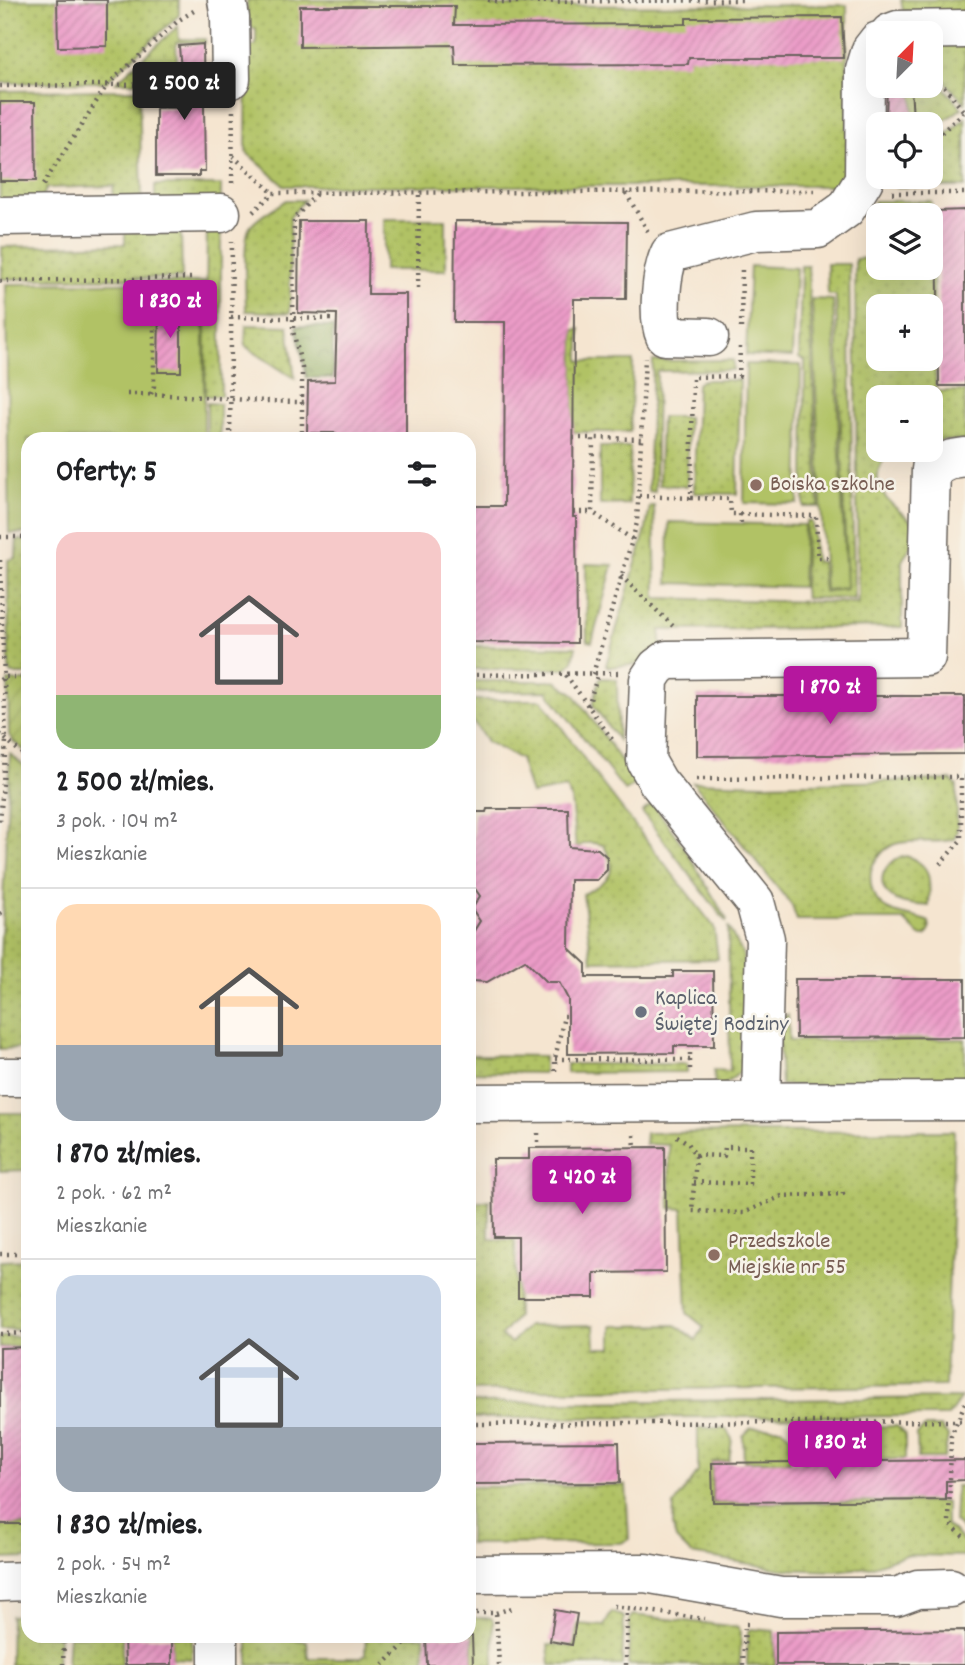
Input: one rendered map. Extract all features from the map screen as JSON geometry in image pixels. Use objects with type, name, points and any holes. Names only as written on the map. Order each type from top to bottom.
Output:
[{"type":"street","points":[[214,3],[230,18],[232,82]]},
{"type":"street","points":[[943,29],[965,29]]},
{"type":"street","points":[[709,337],[665,336],[661,326],[664,266],[670,253],[756,231],[818,229],[875,190],[864,180],[866,67]]},
{"type":"street","points":[[11,216],[234,213]]},
{"type":"street","points":[[761,1101],[765,939],[755,902],[658,782],[646,761],[649,683],[667,666],[926,657],[931,469],[952,459],[965,457]]},
{"type":"street","points":[[0,1077],[21,1077]]},
{"type":"street","points":[[476,1102],[965,1101]]},
{"type":"street","points":[[476,1574],[645,1573],[781,1597],[896,1597],[918,1589],[951,1588]]},
{"type":"street","points":[[0,1582],[21,1581]]},
{"type":"street","points":[[218,1643],[218,1665]]},
{"type":"path","points":[[488,0],[746,0]]},
{"type":"path","points":[[11,216],[107,85],[179,20],[214,3]]},
{"type":"path","points":[[0,86],[232,82],[234,213],[230,432]]},
{"type":"path","points":[[943,85],[965,112],[943,131]]},
{"type":"path","points":[[233,156],[273,193]]},
{"type":"path","points":[[234,213],[273,193],[875,190],[892,194],[965,193]]},
{"type":"path","points":[[303,432],[305,402],[302,368],[293,331],[294,219],[317,193]]},
{"type":"path","points":[[418,288],[419,193]]},
{"type":"path","points":[[626,193],[666,260]]},
{"type":"path","points":[[691,498],[693,377],[739,376],[744,268],[737,268]]},
{"type":"path","points":[[0,281],[194,278]]},
{"type":"path","points":[[151,394],[154,386],[155,304],[194,304]]},
{"type":"path","points":[[231,317],[334,319]]},
{"type":"path","points":[[588,706],[637,523],[645,353],[661,326]]},
{"type":"path","points":[[127,394],[305,402]]},
{"type":"path","points":[[573,438],[641,439]]},
{"type":"path","points":[[592,512],[593,438]]},
{"type":"path","points":[[639,496],[730,499],[731,514],[816,516],[818,558],[832,558]]},
{"type":"path","points":[[573,512],[592,512],[632,539]]},
{"type":"path","points":[[740,514],[741,523]]},
{"type":"path","points":[[0,537],[21,537]]},
{"type":"path","points":[[0,560],[6,741],[0,823]]},
{"type":"path","points":[[476,675],[595,674],[667,666],[680,632],[621,576]]},
{"type":"path","points":[[566,675],[618,747]]},
{"type":"path","points":[[2,678],[21,677]]},
{"type":"path","points":[[0,734],[21,753]]},
{"type":"path","points":[[658,782],[672,778],[768,780],[963,777],[961,840],[940,864]]},
{"type":"path","points":[[554,1102],[555,1059],[564,1016],[568,1016]]},
{"type":"path","points":[[555,1059],[690,1060]]},
{"type":"path","points":[[670,1131],[688,1143],[695,1155],[692,1211],[744,1213],[782,1196],[843,1194],[842,1187]]},
{"type":"path","points":[[694,1182],[750,1184],[750,1147],[724,1147],[724,1156],[695,1155]]},
{"type":"path","points":[[0,1254],[21,1254]]},
{"type":"path","points":[[0,1334],[21,1333]]},
{"type":"path","points":[[965,1403],[951,1436],[949,1523],[965,1538]]},
{"type":"path","points":[[476,1424],[965,1421]]},
{"type":"path","points":[[625,1665],[627,1609]]},
{"type":"path","points":[[476,1612],[496,1613],[499,1665]]},
{"type":"path","points":[[63,1665],[64,1643]]},
{"type":"path","points":[[383,1665],[406,1643]]},
{"type":"green space","points":[[0,0],[179,0],[179,15],[106,82],[0,83]]},
{"type":"green space","points":[[247,0],[460,0],[496,6],[847,5],[848,186],[285,186],[246,152],[247,46],[256,46],[256,28],[247,28]]},
{"type":"green space","points":[[901,0],[965,0],[965,15],[903,11]]},
{"type":"green space","points":[[178,26],[179,39],[205,39],[205,43],[176,42],[178,82],[116,82]]},
{"type":"green space","points":[[943,40],[965,41],[965,103],[943,80]]},
{"type":"green space","points":[[943,87],[962,108],[943,121],[943,112],[913,112],[913,98],[943,98]]},
{"type":"green space","points":[[139,90],[142,198],[110,207],[114,186],[47,188],[36,208],[0,208],[0,91]]},
{"type":"green space","points":[[965,118],[965,187],[943,187],[943,137]]},
{"type":"green space","points":[[155,185],[221,185],[221,207],[155,207]]},
{"type":"green space","points":[[286,200],[304,200],[290,217],[290,313],[246,311],[245,255],[250,227],[257,219]]},
{"type":"green space","points":[[874,201],[931,201],[931,203]]},
{"type":"green space","points":[[384,219],[446,219],[446,270],[384,270]]},
{"type":"green space","points":[[221,224],[221,396],[205,396],[207,225]]},
{"type":"green space","points":[[125,225],[181,232],[182,278],[2,279],[2,247],[125,244]]},
{"type":"green space","points":[[866,258],[866,280],[933,280],[933,294],[866,294],[866,371],[935,371],[936,385],[866,385],[866,462],[882,462],[878,483],[882,492],[916,525],[915,539],[902,561],[902,627],[660,630],[662,650],[640,664],[609,667],[606,665],[646,529],[650,506],[654,506],[656,598],[858,603],[855,259]]},
{"type":"green space","points":[[827,264],[849,264],[854,599],[805,598],[804,589],[806,521],[812,522],[815,561],[821,562],[824,592],[847,589],[836,295],[828,295]]},
{"type":"green space","points":[[750,266],[796,268],[792,357],[746,355]]},
{"type":"green space","points":[[801,266],[808,266],[819,507],[804,507],[805,361],[799,358]]},
{"type":"green space","points":[[204,282],[204,432],[21,432],[21,533],[9,533],[6,284]]},
{"type":"green space","points":[[812,299],[833,300],[846,588],[825,590]]},
{"type":"green space","points":[[246,325],[288,326],[295,379],[245,346]]},
{"type":"green space","points":[[296,326],[333,327],[333,378],[307,378]]},
{"type":"green space","points":[[580,329],[580,361],[633,361],[630,432],[573,432],[574,330]]},
{"type":"green space","points":[[733,360],[733,370],[657,371],[655,492],[648,491],[653,361]]},
{"type":"green space","points":[[746,364],[801,365],[798,504],[744,503]]},
{"type":"green space","points":[[702,380],[740,380],[737,494],[694,493],[697,384]]},
{"type":"green space","points":[[943,391],[965,391],[965,441],[943,440]]},
{"type":"green space","points":[[207,403],[220,404],[220,432],[207,432]]},
{"type":"green space","points":[[661,417],[688,417],[687,486],[659,485]]},
{"type":"green space","points":[[600,447],[630,447],[629,504],[600,505]]},
{"type":"green space","points":[[669,522],[804,525],[802,587],[668,583]]},
{"type":"green space","points":[[17,540],[21,540],[21,674],[12,674],[9,669],[8,560],[16,558]]},
{"type":"green space","points":[[586,564],[613,565],[592,642],[587,641]]},
{"type":"green space","points":[[476,646],[576,647],[573,661],[567,668],[476,669]]},
{"type":"green space","points":[[600,678],[617,679],[618,740],[593,705]]},
{"type":"green space","points":[[8,681],[21,681],[21,748],[9,735]]},
{"type":"green space","points":[[476,681],[556,681],[574,694],[637,783],[625,791],[547,691],[476,692]]},
{"type":"green space","points":[[476,700],[542,700],[600,781],[714,927],[718,959],[592,961],[583,894],[599,885],[609,875],[611,862],[608,854],[603,845],[595,843],[585,843],[576,849],[571,798],[566,788],[531,794],[520,759],[487,742],[476,726]]},
{"type":"green space","points":[[10,754],[21,763],[21,1048],[0,1049],[0,964]]},
{"type":"green space","points":[[951,780],[957,786],[957,831],[954,839],[895,844],[878,856],[870,874],[871,887],[877,901],[897,913],[929,922],[930,930],[926,936],[920,936],[904,920],[797,920],[792,906],[693,782],[763,784]]},
{"type":"green space","points":[[653,804],[684,847],[726,922],[642,812]]},
{"type":"green space","points":[[906,856],[921,864],[928,875],[929,906],[901,902],[892,897],[883,885],[882,878],[890,864]]},
{"type":"green space","points":[[728,927],[743,954],[745,1061],[744,1069],[715,1090],[714,1070],[730,1071]]},
{"type":"green space","points":[[788,1015],[789,1041],[965,1039],[965,1088],[781,1085],[778,1018]]},
{"type":"green space","points":[[476,1055],[544,1056],[544,1073],[476,1072]]},
{"type":"green space","points":[[567,1064],[687,1064],[687,1072],[567,1073]]},
{"type":"green space","points":[[0,1113],[21,1113],[21,1170],[0,1171]]},
{"type":"green space","name":"Przedszkole Miejskie nr 55","points":[[954,1131],[945,1386],[476,1391],[476,1203],[489,1200],[489,1239],[515,1240],[517,1317],[501,1336],[511,1343],[528,1326],[594,1325],[595,1348],[612,1348],[612,1326],[676,1325],[696,1340],[704,1327],[687,1313],[683,1209],[670,1208],[669,1145],[645,1144],[646,1133]]},
{"type":"green space","points":[[21,1260],[21,1329],[0,1330],[0,1261]]},
{"type":"green space","points":[[21,1336],[21,1346],[0,1347],[0,1337]]},
{"type":"green space","points":[[961,1398],[948,1416],[476,1418],[476,1403]]},
{"type":"green space","points":[[807,1426],[839,1427],[846,1434],[846,1460],[801,1460],[801,1436]]},
{"type":"green space","points":[[897,1426],[905,1434],[905,1459],[859,1460],[859,1435],[865,1427]]},
{"type":"green space","points":[[925,1427],[940,1427],[948,1436],[944,1458],[918,1458],[917,1435]]},
{"type":"green space","points":[[698,1428],[725,1428],[732,1439],[729,1461],[712,1462],[712,1503],[946,1502],[946,1525],[965,1542],[965,1556],[905,1555],[870,1567],[835,1571],[780,1569],[691,1554],[676,1539],[673,1526],[674,1505],[698,1472]]},
{"type":"green space","points":[[751,1428],[782,1428],[790,1436],[790,1461],[744,1461],[743,1436]]},
{"type":"green space","points":[[626,1485],[629,1539],[621,1543],[476,1544],[476,1487]]},
{"type":"green space","points":[[956,1486],[965,1486],[965,1532],[954,1521]]},
{"type":"green space","points":[[21,1525],[21,1558],[0,1559],[0,1526]]},
{"type":"green space","points":[[612,1612],[624,1617],[622,1665],[550,1665],[548,1645],[574,1646],[578,1624],[604,1626]]},
{"type":"green space","points":[[21,1615],[21,1643],[59,1643],[57,1665],[10,1665],[11,1616]]},
{"type":"green space","points":[[633,1615],[738,1627],[741,1632],[740,1665],[628,1665],[630,1618]]},
{"type":"green space","points":[[476,1618],[491,1618],[494,1665],[473,1665]]},
{"type":"green space","points":[[751,1629],[774,1631],[775,1665],[747,1665],[748,1632]]},
{"type":"green space","points":[[69,1643],[122,1643],[122,1665],[67,1665]]},
{"type":"green space","points":[[172,1643],[192,1643],[192,1659],[172,1658]]},
{"type":"green space","points":[[248,1643],[307,1643],[308,1658],[362,1658],[366,1643],[424,1643],[425,1665],[248,1665]]},
{"type":"building","points":[[57,0],[107,0],[107,46],[58,47]]},
{"type":"building","points":[[300,6],[455,6],[454,25],[686,24],[686,18],[842,17],[844,58],[689,58],[688,64],[455,65],[454,45],[300,47]]},
{"type":"building","points":[[203,44],[205,171],[199,171],[199,176],[156,176],[156,108],[184,108],[179,46]]},
{"type":"building","points":[[887,98],[912,98],[913,112],[886,112]]},
{"type":"building","points":[[0,102],[35,102],[36,181],[0,181]]},
{"type":"building","points":[[965,210],[965,386],[939,385],[939,371],[943,371],[943,294],[938,294],[938,280],[943,280],[943,211]]},
{"type":"building","points":[[299,221],[369,221],[368,294],[406,294],[406,432],[307,432],[308,382],[335,381],[337,314],[298,313]]},
{"type":"building","points":[[455,221],[627,222],[626,299],[574,299],[573,517],[576,517],[577,643],[476,642],[476,506],[504,506],[505,322],[454,322]]},
{"type":"building","points":[[159,307],[181,307],[181,372],[158,372]]},
{"type":"building","points":[[697,696],[965,696],[965,754],[697,756]]},
{"type":"building","points":[[487,809],[568,809],[569,847],[598,849],[607,857],[607,870],[597,880],[570,880],[569,948],[586,964],[586,977],[673,977],[673,971],[713,971],[714,1046],[674,1046],[674,1053],[568,1054],[568,999],[559,982],[547,982],[525,960],[487,982],[476,981],[476,928],[480,921],[476,915],[476,902],[480,896],[476,890],[476,812],[486,812]]},
{"type":"building","points":[[795,979],[965,979],[965,1037],[796,1038]]},
{"type":"building","points":[[665,1147],[666,1272],[594,1273],[594,1297],[518,1297],[518,1237],[494,1237],[493,1159],[529,1159],[529,1148]]},
{"type":"building","points":[[21,1347],[21,1524],[0,1524],[0,1348]]},
{"type":"building","points":[[619,1442],[620,1483],[476,1484],[476,1443]]},
{"type":"building","points":[[965,1460],[965,1480],[946,1481],[946,1500],[713,1502],[712,1463]]},
{"type":"building","points":[[555,1610],[577,1614],[572,1645],[550,1641]]},
{"type":"building","points":[[965,1630],[965,1665],[776,1665],[776,1632]]},
{"type":"building","points":[[124,1643],[172,1643],[172,1665],[125,1665]]},
{"type":"building","points":[[426,1643],[472,1643],[473,1665],[427,1665]]},
{"type":"place","name":"Boiska szkolne","points":[[756,485]]},
{"type":"place","name":"Kaplica Świętej Rodziny","points":[[641,1012]]},
{"type":"place","name":"Przedszkole Miejskie nr 55","points":[[714,1255]]}]
